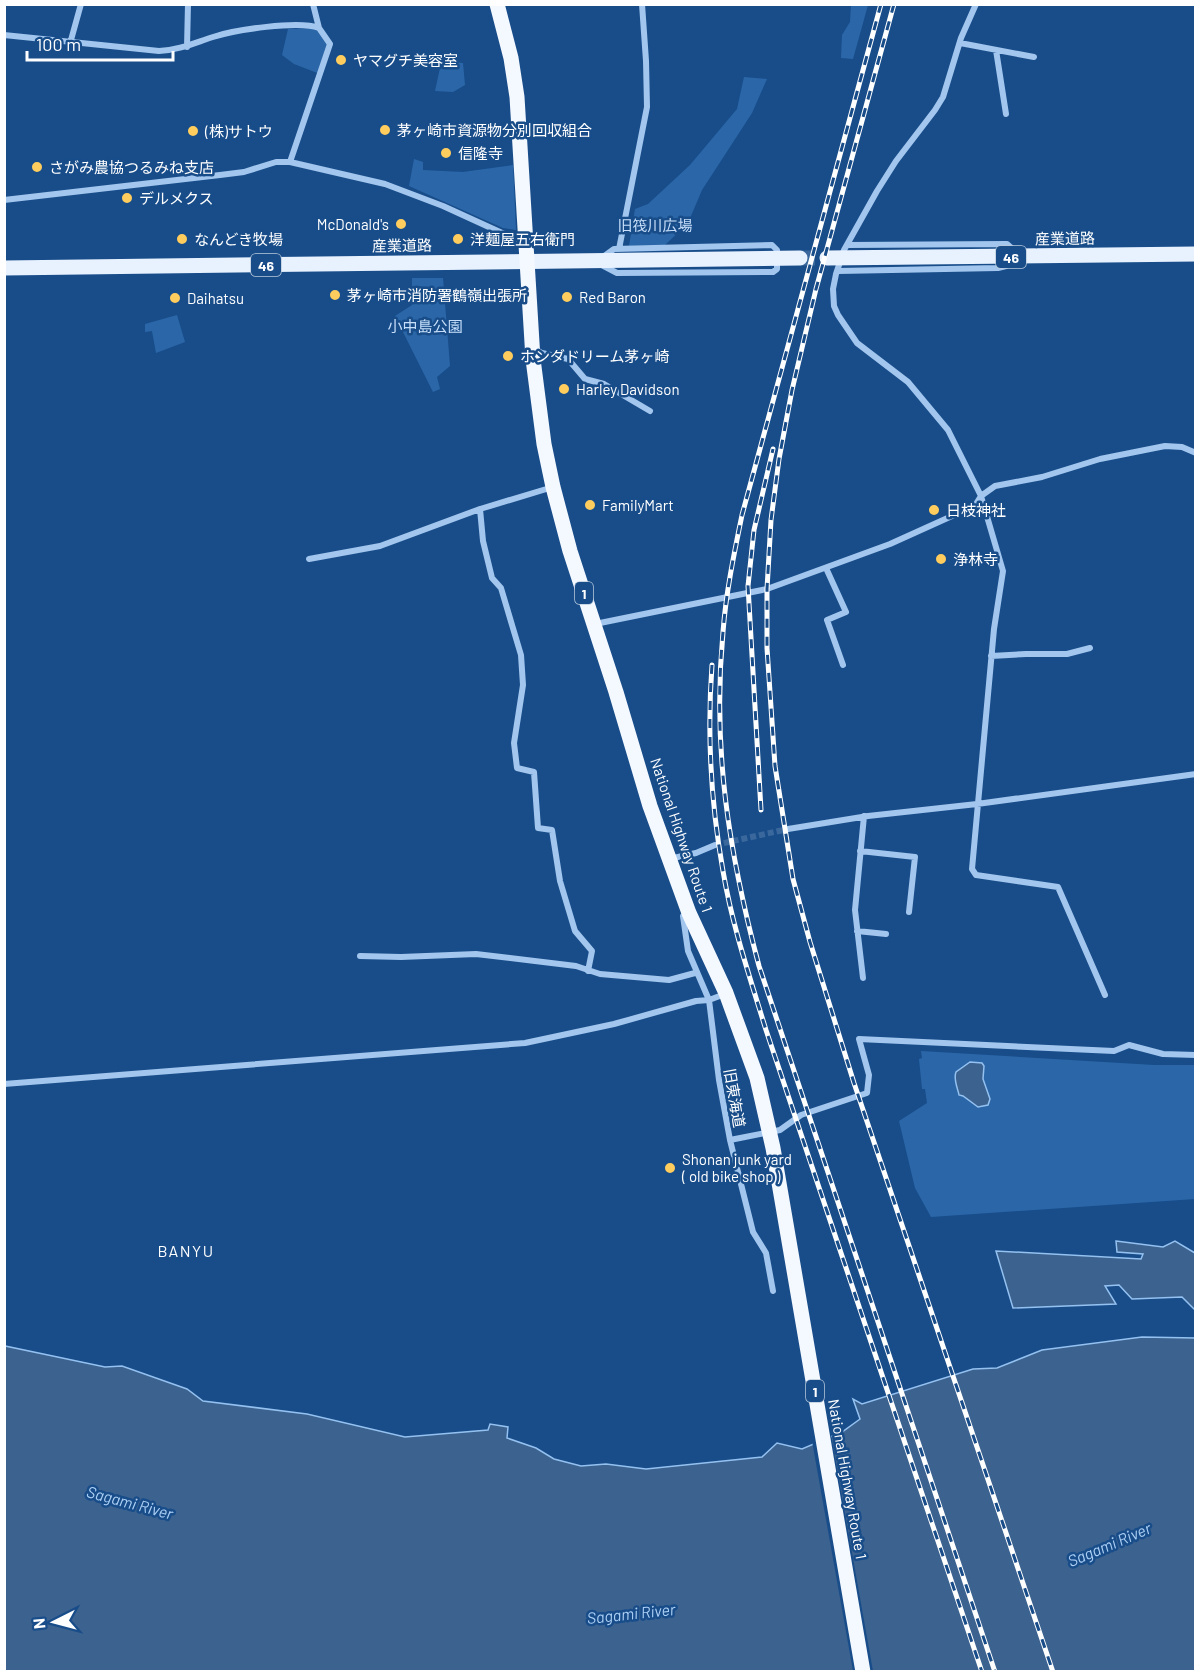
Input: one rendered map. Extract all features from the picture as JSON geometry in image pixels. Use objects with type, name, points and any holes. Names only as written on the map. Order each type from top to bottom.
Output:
[{"type":"highway","name":"National Highway Route 1","points":[[497,4],[511,58],[517,97],[532,347],[544,444],[553,487],[570,551],[668,859],[689,913],[726,993],[758,1078],[864,1671]]},
{"type":"main road","name":"産業道路","points":[[835,266],[1021,256],[1196,254]]},
{"type":"main road","name":"産業道路","points":[[4,268],[800,258]]},
{"type":"street","points":[[71,40],[81,4]]},
{"type":"street","points":[[187,47],[188,4]]},
{"type":"street","points":[[290,162],[330,44],[319,28],[313,4]]},
{"type":"street","points":[[620,249],[647,107],[642,4]]},
{"type":"street","points":[[976,4],[960,43],[951,75],[935,110],[890,171],[835,266],[834,306],[841,321],[857,343],[908,382],[948,430],[981,496],[1003,571],[991,656],[972,869],[976,875],[1058,887],[1105,995]]},
{"type":"street","points":[[4,35],[71,40],[159,51],[187,47],[213,37],[236,32],[298,25],[312,25],[319,28]]},
{"type":"street","points":[[960,43],[1034,57]]},
{"type":"street","points":[[996,50],[1006,114]]},
{"type":"street","points":[[4,200],[244,172],[276,162],[290,162],[386,184],[443,206],[527,244]]},
{"type":"street","points":[[846,248],[1007,244],[1021,256]]},
{"type":"street","points":[[772,245],[777,250],[777,269],[773,272],[616,273],[596,262],[614,249],[620,249],[772,245]]},
{"type":"street","points":[[532,347],[542,353],[568,359],[585,379],[604,384],[650,411]]},
{"type":"street","points":[[595,624],[766,589],[890,544],[976,504],[981,496],[995,486],[1041,477],[1100,459],[1165,446],[1182,447],[1196,453]]},
{"type":"street","points":[[309,559],[380,546],[480,509],[553,487]]},
{"type":"street","points":[[480,509],[483,541],[492,578],[501,588],[521,655],[523,685],[514,743],[517,768],[534,772],[538,828],[552,830],[560,881],[575,931],[592,951],[588,971]]},
{"type":"street","points":[[826,568],[846,612],[827,620],[843,665]]},
{"type":"street","points":[[991,656],[1067,654],[1090,648]]},
{"type":"street","points":[[788,829],[864,816],[977,804],[1196,774]]},
{"type":"street","points":[[863,978],[855,910],[864,816]]},
{"type":"street","points":[[668,859],[696,853],[715,845]]},
{"type":"street","points":[[860,851],[915,857],[909,912]]},
{"type":"street","name":"旧東海道","points":[[689,913],[682,916],[684,934],[695,973],[709,1000],[719,1080],[730,1140],[753,1232],[766,1253],[773,1291]]},
{"type":"street","points":[[857,931],[886,934]]},
{"type":"street","points":[[360,956],[476,954],[576,966],[588,971],[669,980],[695,973]]},
{"type":"street","points":[[4,1084],[525,1043],[582,1032],[696,1001],[709,1000],[726,993]]},
{"type":"street","points":[[730,1140],[780,1130],[801,1115],[867,1093],[869,1075],[859,1039],[1114,1051],[1129,1045],[1163,1054],[1196,1055]]},
{"type":"green space","points":[[851,5],[868,5],[853,59],[841,58],[842,35],[850,22]]},
{"type":"green space","points":[[319,28],[330,44],[320,74],[294,64],[282,55],[288,29]]},
{"type":"green space","points":[[436,61],[463,63],[465,85],[453,92],[435,91],[440,68],[434,67]]},
{"type":"green space","name":"旧筏川広場","points":[[744,77],[767,79],[752,113],[702,190],[688,223],[665,245],[629,246],[635,209],[648,204],[690,165],[737,109]]},
{"type":"green space","points":[[414,159],[423,162],[423,170],[463,172],[513,165],[516,230],[503,228],[409,186]]},
{"type":"green space","name":"小中島公園","points":[[412,278],[443,278],[450,366],[437,377],[440,389],[433,392],[395,316],[412,305]]},
{"type":"green space","points":[[177,315],[185,342],[156,353],[152,331],[145,332],[145,324]]},
{"type":"green space","points":[[921,1051],[1154,1065],[1195,1065],[1195,1199],[931,1217],[915,1188],[899,1121],[927,1103],[925,1089],[922,1089],[919,1059],[922,1058]]},
{"type":"water","points":[[970,1062],[982,1063],[984,1066],[983,1079],[990,1099],[988,1105],[978,1107],[959,1095],[955,1081],[956,1072]]},
{"type":"water","points":[[1116,1241],[1163,1247],[1175,1241],[1195,1253],[1195,1310],[1182,1297],[1132,1299],[1119,1285],[1105,1286],[1116,1304],[1013,1308],[996,1251],[1141,1259],[1143,1254],[1117,1252]]},
{"type":"water","name":"Sagami River","points":[[1142,1337],[1195,1338],[1195,1671],[5,1672],[5,1346],[105,1367],[122,1366],[187,1389],[203,1401],[307,1414],[405,1437],[488,1430],[490,1424],[508,1427],[507,1438],[536,1448],[554,1459],[581,1466],[606,1464],[646,1469],[762,1457],[777,1443],[802,1449],[842,1432],[860,1419],[853,1399],[862,1404],[973,1369],[997,1368],[1042,1350]]},
{"type":"pier","points":[[831,1434],[873,1671],[853,1671],[812,1441]]},
{"type":"tunnel","points":[[800,258],[827,258]]},
{"type":"tunnel","points":[[715,845],[788,829]]},
{"type":"railway","points":[[881,4],[742,515],[728,588],[723,632],[720,675],[722,759],[739,883],[759,966],[995,1672]]},
{"type":"railway","points":[[894,4],[816,289],[792,390],[779,459],[771,520],[767,589],[767,648],[775,766],[793,879],[810,942],[854,1083],[1053,1672]]},
{"type":"railway","points":[[761,810],[748,586],[754,530],[773,449]]},
{"type":"railway","points":[[712,665],[710,742],[713,794],[723,871],[736,931],[766,1030],[982,1672]]},
{"type":"place","name":"ヤマグチ美容室","points":[[341,60]]},
{"type":"place","name":"茅ヶ崎市資源物分別回収組合","points":[[385,130]]},
{"type":"place","name":"(株)サトウ","points":[[193,131]]},
{"type":"place","name":"信隆寺","points":[[446,153]]},
{"type":"place","name":"さがみ農協つるみね支店","points":[[37,167]]},
{"type":"place","name":"デルメクス","points":[[127,198]]},
{"type":"place","name":"McDonald's","points":[[401,224]]},
{"type":"place","name":"なんどき牧場","points":[[182,239]]},
{"type":"place","name":"洋麺屋五右衛門","points":[[458,239]]},
{"type":"place","name":"茅ヶ崎市消防署鶴嶺出張所","points":[[335,295]]},
{"type":"place","name":"Red Baron","points":[[567,297]]},
{"type":"place","name":"Daihatsu","points":[[175,298]]},
{"type":"place","name":"ホンダドリーム茅ヶ崎","points":[[508,356]]},
{"type":"place","name":"Harley Davidson","points":[[564,389]]},
{"type":"place","name":"FamilyMart","points":[[590,505]]},
{"type":"place","name":"日枝神社","points":[[934,510]]},
{"type":"place","name":"浄林寺","points":[[941,559]]},
{"type":"place","name":"Shonan junk yard ( old bike shop )","points":[[670,1168]]},
{"type":"district","name":"BANYU","points":[[186,1250]]}]
